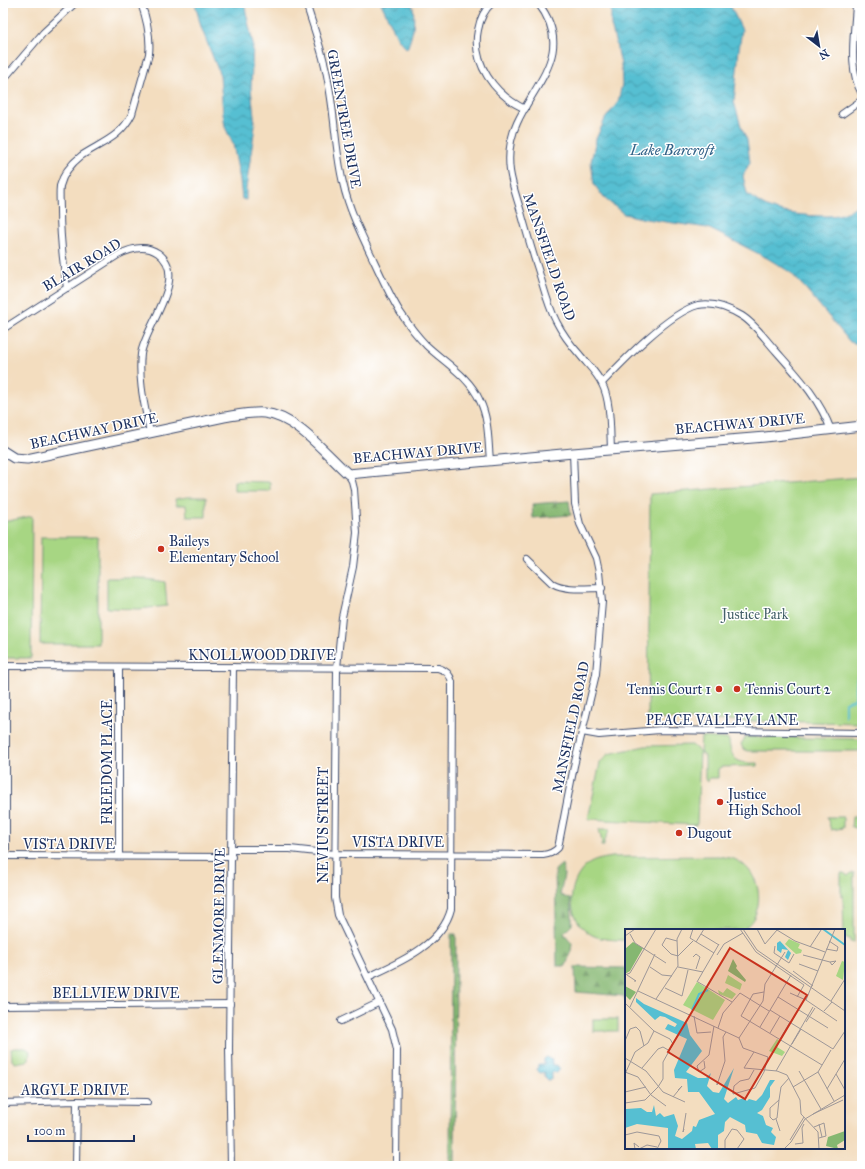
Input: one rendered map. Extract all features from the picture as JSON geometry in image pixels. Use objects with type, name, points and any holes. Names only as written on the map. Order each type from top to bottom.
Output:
[{"type":"street","points":[[3,80],[43,33],[76,3]]},
{"type":"street","points":[[67,288],[61,240],[60,187],[64,176],[74,162],[118,134],[128,122],[132,114],[150,49],[148,29],[141,3]]},
{"type":"street","name":"GREENTREE DRIVE","points":[[306,3],[323,58],[328,80],[339,164],[347,199],[354,217],[394,302],[409,325],[426,345],[466,379],[480,400],[485,414],[490,460]]},
{"type":"street","points":[[492,3],[486,8],[480,22],[476,39],[478,56],[484,72],[492,82],[514,104],[525,109]]},
{"type":"street","name":"MANSFIELD ROAD","points":[[538,3],[549,22],[554,40],[553,53],[549,66],[516,124],[509,159],[513,187],[555,320],[577,352],[602,384],[607,398],[611,449]]},
{"type":"street","points":[[856,3],[854,70],[856,80],[862,94]]},
{"type":"street","points":[[855,21],[862,21]]},
{"type":"street","points":[[842,114],[862,100]]},
{"type":"street","name":"BLAIR ROAD","points":[[3,329],[127,250],[143,248],[150,249],[161,255],[168,266],[170,273],[168,290],[146,336],[141,356],[140,380],[150,433]]},
{"type":"street","points":[[602,384],[623,361],[676,316],[699,305],[716,305],[742,316],[762,334],[815,398],[832,430]]},
{"type":"street","name":"BEACHWAY DRIVE","points":[[3,451],[14,458],[27,459],[250,413],[272,414],[282,418],[301,430],[348,474],[611,449],[765,437],[862,426]]},
{"type":"street","name":"MANSFIELD ROAD","points":[[560,843],[582,732],[596,674],[602,602],[602,588],[596,558],[578,517],[572,453]]},
{"type":"street","name":"NEVIUS STREET","points":[[348,474],[354,488],[357,533],[353,567],[342,617],[337,668],[335,898],[338,915],[392,1029],[397,1050],[396,1166]]},
{"type":"street","points":[[527,559],[557,586],[564,588],[602,588]]},
{"type":"street","points":[[4,856],[5,666]]},
{"type":"street","name":"KNOLLWOOD DRIVE","points":[[5,666],[438,668],[446,671],[452,682],[452,854]]},
{"type":"street","name":"FREEDOM PLACE","points":[[119,856],[120,667]]},
{"type":"street","name":"GLENMORE DRIVE","points":[[231,1166],[230,1004],[233,667]]},
{"type":"street","name":"PEACE VALLEY LANE","points":[[582,732],[599,735],[660,730],[862,733]]},
{"type":"street","name":"VISTA DRIVE","points":[[232,849],[290,849],[335,854],[543,855],[555,851],[560,843]]},
{"type":"street","points":[[368,977],[412,955],[437,934],[445,924],[452,909],[452,854]]},
{"type":"street","name":"VISTA DRIVE","points":[[4,856],[232,857]]},
{"type":"street","points":[[341,1021],[380,1002]]},
{"type":"street","name":"BELLVIEW DRIVE","points":[[3,1006],[230,1004]]},
{"type":"street","points":[[76,1166],[77,1101]]},
{"type":"street","name":"ARGYLE DRIVE","points":[[3,1103],[77,1101],[147,1102]]},
{"type":"green space","name":"Justice Park","points":[[862,477],[862,723],[648,719],[650,494]]},
{"type":"green space","points":[[234,481],[270,482],[270,491],[234,491]]},
{"type":"green space","points":[[187,497],[206,497],[206,517],[187,517],[186,505],[176,505],[175,499]]},
{"type":"green space","points":[[569,501],[571,515],[533,518],[532,504]]},
{"type":"green space","points":[[32,516],[31,658],[3,658],[3,522]]},
{"type":"green space","points":[[41,537],[98,537],[98,644],[40,644]]},
{"type":"green space","points":[[107,578],[140,578],[165,582],[167,606],[139,609],[107,608]]},
{"type":"green space","points":[[701,737],[727,739],[729,741],[732,753],[737,760],[746,763],[758,763],[758,766],[721,767],[718,769],[718,778],[709,778],[708,782],[705,779],[705,756],[700,752]]},
{"type":"green space","points":[[745,738],[862,739],[862,751],[748,751],[743,749],[741,744]]},
{"type":"green space","points":[[692,745],[700,752],[697,824],[588,819],[600,763],[608,754],[645,746]]},
{"type":"green space","points":[[827,817],[843,817],[843,828],[831,830]]},
{"type":"green space","points":[[852,817],[862,817],[862,829],[851,827]]},
{"type":"green space","points":[[599,829],[610,829],[604,842],[604,846],[601,846],[602,842]]},
{"type":"green space","points":[[719,856],[734,859],[742,863],[753,875],[758,891],[758,907],[753,919],[744,929],[625,929],[625,940],[600,938],[592,935],[584,929],[578,921],[572,904],[572,894],[578,876],[587,865],[601,859],[612,857]]},
{"type":"green space","points":[[562,864],[564,875],[560,895],[570,899],[572,915],[572,925],[564,933],[572,943],[566,966],[557,966],[555,870]]},
{"type":"green space","points":[[841,873],[848,876],[851,873],[854,873],[854,942],[850,942],[850,939],[845,938],[843,896],[841,896]]},
{"type":"green space","points":[[451,934],[456,934],[455,1166],[450,1166]]},
{"type":"green space","points":[[575,967],[625,968],[625,999],[624,996],[576,992]]},
{"type":"green space","points":[[593,1019],[618,1019],[618,1031],[593,1031]]},
{"type":"green space","points":[[26,1048],[30,1051],[29,1059],[27,1061],[15,1063],[12,1060],[11,1049]]},
{"type":"water","points":[[195,3],[244,3],[253,44],[251,88],[255,126],[246,189],[246,200],[242,199],[233,144],[225,127],[220,75],[201,27]]},
{"type":"water","points":[[381,3],[412,3],[414,15],[413,26],[407,49],[398,39]]},
{"type":"water","name":"Lake Barcroft","points":[[611,3],[729,3],[742,30],[734,102],[747,140],[750,162],[743,176],[747,194],[763,205],[772,209],[812,216],[831,216],[842,214],[851,210],[862,201],[862,345],[850,342],[790,272],[767,258],[708,228],[646,219],[624,214],[604,198],[594,184],[591,162],[596,139],[605,119],[618,102],[622,84],[621,64],[611,25]]},
{"type":"water","points":[[547,1057],[552,1060],[552,1065],[557,1065],[560,1069],[557,1073],[552,1072],[552,1079],[548,1080],[544,1076],[545,1072],[541,1073],[537,1071],[539,1065],[544,1065],[544,1059]]},
{"type":"waterway","points":[[845,717],[845,702],[855,699],[857,677],[862,676]]},
{"type":"place","name":"Baileys Elementary School","points":[[161,549]]},
{"type":"place","name":"Tennis Court 1","points":[[719,689]]},
{"type":"place","name":"Tennis Court 2","points":[[737,689]]},
{"type":"place","name":"Justice High School","points":[[720,802]]},
{"type":"place","name":"Dugout","points":[[679,833]]}]
